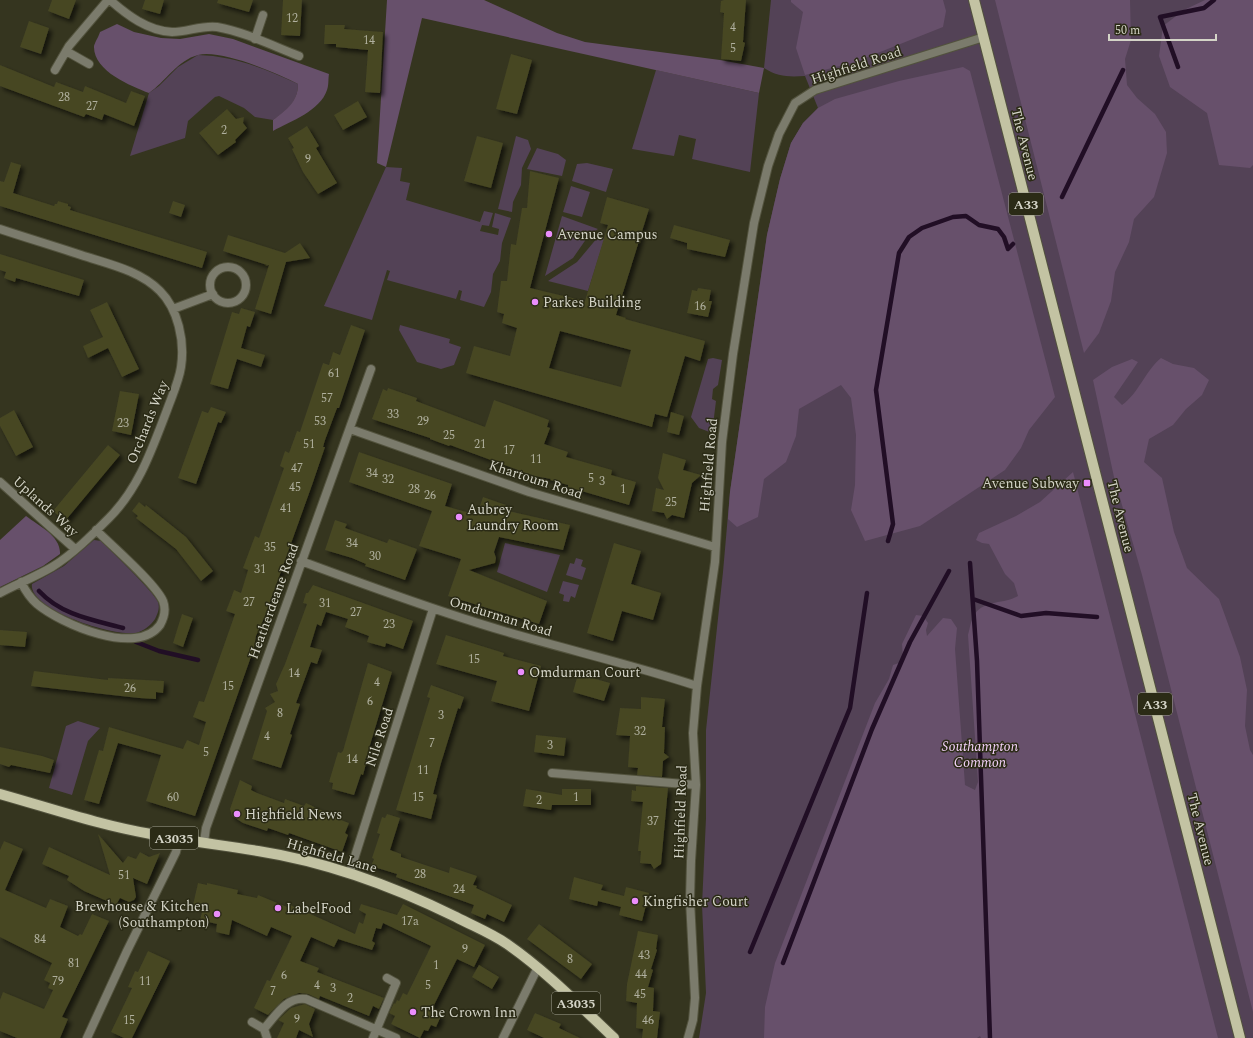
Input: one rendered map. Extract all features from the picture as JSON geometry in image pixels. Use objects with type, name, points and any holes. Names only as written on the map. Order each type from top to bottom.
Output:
[{"type":"main road","name":"The Avenue","points":[[974,0],[1240,1038]]},
{"type":"main road","name":"Highfield Lane","points":[[0,794],[96,822],[151,834],[288,857],[350,872],[414,897],[484,931],[507,944],[538,967],[614,1038]]},
{"type":"street","points":[[55,70],[66,51],[109,0],[128,16],[159,30],[172,32],[208,26],[219,28],[255,39],[299,56]]},
{"type":"street","points":[[255,39],[263,15]]},
{"type":"street","name":"Highfield Road","points":[[688,1038],[693,1020],[695,998],[690,876],[696,785],[693,733],[697,686],[712,586],[718,487],[732,361],[754,223],[768,166],[779,134],[795,103],[816,90],[984,38]]},
{"type":"street","points":[[66,51],[89,64]]},
{"type":"street","name":"Orchards Way","points":[[0,229],[130,271],[155,287],[166,297],[173,309],[178,324],[181,347],[181,368],[178,379],[152,450],[141,473],[119,507],[75,549],[52,567],[0,593]]},
{"type":"street","points":[[227,267],[234,268],[244,277],[245,291],[236,301],[223,302],[213,294],[210,287],[211,280],[214,274],[220,269],[227,267]]},
{"type":"street","points":[[173,309],[213,294]]},
{"type":"street","name":"Heatherdeane Road","points":[[204,842],[206,828],[301,561],[372,370]]},
{"type":"street","name":"Khartoum Road","points":[[350,429],[529,492],[715,547]]},
{"type":"street","name":"Uplands Way","points":[[0,482],[75,549]]},
{"type":"street","points":[[21,582],[30,597],[38,606],[67,622],[88,630],[125,638],[137,638],[154,631],[162,622],[165,612],[160,596],[96,530]]},
{"type":"street","name":"Omdurman Road","points":[[301,561],[433,609],[546,643],[668,676],[697,686]]},
{"type":"street","name":"Nile Road","points":[[350,872],[433,609]]},
{"type":"street","points":[[552,773],[696,785]]},
{"type":"street","points":[[87,1038],[124,956],[176,852],[178,838]]},
{"type":"street","points":[[503,1038],[538,967]]},
{"type":"street","points":[[375,1034],[396,983],[387,978]]},
{"type":"street","points":[[264,1028],[289,1001],[299,998],[306,999],[375,1034],[396,1038]]},
{"type":"street","points":[[252,1022],[264,1028],[267,1038]]},
{"type":"green space","points":[[387,0],[484,0],[557,33],[585,42],[720,60],[764,68],[759,93],[422,18],[386,167],[377,163]]},
{"type":"green space","name":"Southampton Common","points":[[771,0],[1253,0],[1253,1038],[699,1038],[706,993],[702,905],[706,818],[706,730],[730,492],[767,235],[780,179],[791,143],[803,123],[818,108],[805,76],[784,76],[764,68]]},
{"type":"green space","points":[[791,0],[943,0],[946,11],[943,27],[855,62],[805,75],[796,48],[803,12],[791,2]]},
{"type":"green space","points":[[995,0],[1130,0],[1131,40],[1125,59],[1127,85],[1137,98],[1155,114],[1166,132],[1167,153],[1154,197],[1134,219],[1129,242],[1115,272],[1111,301],[1099,333],[1084,353]]},
{"type":"green space","points":[[1205,0],[1253,0],[1253,165],[1250,168],[1219,165],[1207,113],[1170,87],[1159,56],[1163,26],[1184,10]]},
{"type":"green space","points":[[117,24],[134,32],[161,38],[180,39],[209,34],[233,39],[329,74],[328,88],[318,104],[312,110],[273,131],[273,120],[287,109],[294,101],[298,84],[249,63],[220,55],[208,54],[198,55],[184,62],[149,93],[123,82],[114,76],[106,70],[95,55],[94,46],[100,32]]},
{"type":"green space","points":[[198,55],[224,58],[250,64],[298,84],[298,90],[294,101],[283,113],[273,120],[255,117],[244,108],[219,96],[215,97],[188,121],[185,138],[130,156],[149,93],[159,86],[178,67]]},
{"type":"green space","points":[[963,67],[970,71],[1055,397],[1029,430],[1021,448],[1005,470],[920,526],[865,541],[851,510],[855,485],[856,435],[851,398],[841,385],[799,409],[796,436],[786,462],[764,479],[758,517],[737,527],[728,519],[730,492],[767,235],[780,179],[791,143],[803,123],[818,108],[835,99],[899,81]]},
{"type":"green space","points":[[656,70],[759,93],[750,172],[692,159],[696,139],[679,135],[674,156],[632,149]]},
{"type":"green space","points":[[516,136],[528,140],[531,149],[522,168],[521,185],[513,202],[512,212],[498,209]]},
{"type":"green space","points":[[537,148],[558,154],[566,160],[562,176],[527,169]]},
{"type":"green space","points":[[587,163],[613,169],[606,192],[572,181],[577,164]]},
{"type":"green space","points":[[386,167],[402,168],[400,181],[410,183],[406,200],[480,222],[484,211],[493,213],[489,226],[482,225],[480,231],[498,235],[499,229],[492,227],[495,213],[511,218],[502,243],[500,261],[493,274],[491,292],[484,307],[460,300],[462,291],[459,290],[456,299],[387,280],[390,271],[387,270],[372,320],[324,306]]},
{"type":"green space","points":[[571,186],[590,192],[582,217],[563,212]]},
{"type":"green space","points":[[562,216],[598,229],[589,235],[573,258],[545,276]]},
{"type":"green space","points":[[598,237],[605,237],[588,291],[548,281],[577,262]]},
{"type":"green space","points":[[400,325],[450,339],[449,343],[461,347],[454,365],[441,369],[417,362],[399,330]]},
{"type":"green space","points":[[713,358],[722,360],[718,385],[713,389],[712,399],[716,401],[712,433],[699,428],[691,417],[708,359]]},
{"type":"green space","points":[[1161,358],[1173,364],[1194,368],[1209,380],[1202,395],[1186,409],[1173,425],[1149,439],[1144,462],[1162,478],[1174,532],[1187,568],[1219,599],[1240,657],[1247,690],[1245,726],[1250,750],[1253,755],[1253,1012],[1142,575],[1114,477],[1093,380],[1112,367],[1132,359],[1138,362],[1114,397],[1122,405],[1133,394],[1155,363]]},
{"type":"green space","points":[[1073,472],[1218,1038],[981,1038],[980,1036],[977,1038],[764,1038],[765,1007],[775,963],[875,703],[889,679],[893,665],[899,663],[903,657],[902,644],[916,615],[923,616],[928,623],[926,630],[927,636],[943,618],[951,619],[957,628],[955,649],[965,785],[975,790],[978,782],[968,635],[972,618],[984,606],[1018,596],[1014,583],[1005,574],[989,544],[976,540],[979,533],[1016,516],[1040,502]]},
{"type":"green space","points":[[26,516],[53,537],[57,542],[60,554],[43,566],[0,587],[0,540]]},
{"type":"green space","points":[[94,540],[101,541],[141,581],[158,602],[159,606],[155,619],[142,631],[136,633],[125,633],[110,631],[75,620],[58,612],[34,594],[32,584],[64,566]]},
{"type":"green space","points":[[505,543],[560,555],[547,592],[497,572]]},
{"type":"green space","points":[[576,558],[583,560],[581,566],[586,568],[582,580],[566,575],[570,563],[574,564]]},
{"type":"green space","points":[[563,581],[579,585],[575,598],[571,596],[569,602],[563,601],[564,595],[559,593]]},
{"type":"green space","points":[[78,721],[100,728],[88,741],[72,795],[49,788],[66,726]]},
{"type":"building","points":[[52,0],[76,0],[69,19],[48,11]]},
{"type":"building","points":[[145,0],[164,0],[160,14],[142,9]]},
{"type":"building","points":[[218,0],[253,0],[249,12],[217,3]]},
{"type":"building","points":[[283,0],[302,0],[300,36],[281,35]]},
{"type":"building","points":[[746,0],[743,42],[745,43],[741,61],[721,59],[724,13],[720,12],[721,1]]},
{"type":"building","points":[[29,21],[49,28],[41,54],[20,47]]},
{"type":"building","points":[[325,25],[345,25],[344,29],[383,32],[380,93],[365,92],[368,50],[336,47],[336,44],[324,44]]},
{"type":"building","points":[[511,54],[532,60],[517,114],[496,109]]},
{"type":"building","points":[[0,65],[54,87],[56,82],[83,92],[85,86],[126,103],[131,91],[145,96],[134,126],[104,114],[102,120],[86,114],[84,117],[0,86]]},
{"type":"building","points":[[358,101],[367,117],[343,130],[334,115]]},
{"type":"building","points":[[227,109],[236,119],[244,117],[243,123],[247,128],[235,140],[236,142],[218,155],[199,133]]},
{"type":"building","points":[[307,126],[319,146],[316,148],[337,183],[318,194],[303,172],[292,149],[294,148],[288,138]]},
{"type":"building","points":[[477,136],[503,143],[491,188],[464,181]]},
{"type":"building","points":[[11,162],[21,165],[13,193],[54,206],[58,201],[68,204],[68,206],[71,207],[70,210],[207,252],[202,268],[0,206],[0,181],[4,182]]},
{"type":"building","name":"Parkes Building","points":[[530,171],[559,178],[530,288],[585,301],[608,225],[600,223],[607,197],[649,209],[616,315],[626,318],[625,319],[705,341],[700,361],[685,356],[667,417],[655,414],[652,427],[466,373],[474,346],[510,356],[517,328],[502,323],[504,314],[497,312],[501,281],[507,281],[511,244],[516,245],[522,208],[527,208]],"holes":[[[560,331],[631,350],[621,387],[549,368]]]},
{"type":"building","points":[[173,201],[185,205],[181,217],[169,213]]},
{"type":"building","points":[[674,225],[730,240],[725,257],[687,249],[687,243],[670,238]]},
{"type":"building","points":[[228,235],[285,253],[300,243],[310,258],[286,262],[271,314],[255,309],[269,265],[265,266],[267,265],[223,251]]},
{"type":"building","points":[[0,254],[84,280],[79,296],[16,278],[15,282],[4,278],[6,272],[0,270]]},
{"type":"building","points":[[698,288],[711,290],[709,301],[712,301],[708,317],[687,313],[692,290],[697,291]]},
{"type":"building","points":[[107,302],[139,369],[122,377],[108,348],[88,358],[83,346],[103,337],[90,310]]},
{"type":"building","points":[[241,308],[255,312],[250,327],[247,326],[241,348],[265,355],[261,367],[237,359],[228,389],[210,384],[232,312],[239,314]]},
{"type":"building","points":[[351,325],[365,330],[339,408],[337,408],[325,440],[323,447],[325,447],[312,485],[265,616],[256,636],[254,648],[195,816],[146,801],[161,755],[118,743],[99,804],[84,800],[99,750],[103,751],[109,727],[183,749],[187,740],[199,745],[206,722],[193,717],[199,701],[204,702],[235,614],[226,611],[234,590],[241,593],[248,570],[243,568],[255,536],[259,538],[284,468],[280,466],[285,451],[289,453],[297,431],[300,432],[323,363],[329,365],[333,352],[340,355]]},
{"type":"building","points":[[388,388],[417,398],[416,401],[485,427],[494,400],[549,420],[547,427],[550,428],[544,444],[568,452],[566,457],[612,470],[611,475],[636,482],[629,505],[568,487],[568,485],[550,480],[551,479],[534,476],[450,445],[449,446],[430,438],[372,419],[383,389],[387,391]]},
{"type":"building","points":[[120,391],[139,394],[131,435],[112,431]]},
{"type":"building","points":[[211,407],[226,412],[221,423],[218,422],[196,484],[178,478],[202,411],[208,413]]},
{"type":"building","points":[[14,410],[33,447],[16,456],[0,426],[0,418]]},
{"type":"building","points":[[671,412],[684,416],[679,435],[667,432]]},
{"type":"building","points":[[108,445],[120,455],[65,521],[53,511]]},
{"type":"building","points":[[359,452],[452,484],[445,506],[477,515],[483,497],[506,505],[504,510],[570,525],[563,550],[499,537],[494,552],[496,558],[495,563],[469,570],[547,601],[539,624],[448,596],[461,559],[419,546],[432,511],[349,482]]},
{"type":"building","points":[[663,453],[686,460],[683,470],[701,475],[692,483],[684,518],[672,515],[667,519],[664,513],[652,511],[656,488],[664,490],[658,478]]},
{"type":"building","points":[[139,502],[145,507],[146,505],[186,537],[213,571],[201,581],[176,549],[136,518],[138,516],[132,511]]},
{"type":"building","points":[[335,520],[347,524],[345,528],[387,543],[389,539],[417,549],[405,580],[365,566],[366,564],[352,558],[325,550]]},
{"type":"building","points":[[614,543],[641,551],[631,584],[661,593],[653,620],[622,611],[613,641],[587,633]]},
{"type":"building","points":[[313,585],[413,621],[403,649],[386,643],[385,647],[367,642],[369,636],[345,627],[348,619],[326,612],[321,626],[317,624],[310,647],[322,650],[317,664],[311,662],[296,703],[300,704],[281,768],[252,759],[267,711],[265,708],[275,702],[270,694],[278,691],[276,684],[307,604],[303,603],[306,593],[308,593]]},
{"type":"building","points":[[182,614],[193,618],[183,647],[173,643]]},
{"type":"building","points":[[0,630],[27,632],[25,647],[0,645]]},
{"type":"building","points":[[446,635],[504,653],[503,656],[541,666],[529,711],[491,701],[497,681],[436,664]]},
{"type":"building","points":[[368,663],[392,672],[365,760],[367,760],[363,775],[361,774],[354,795],[332,789],[333,783],[329,782],[338,752],[341,753],[343,751]]},
{"type":"building","points":[[34,671],[108,680],[108,678],[164,681],[163,693],[156,692],[156,699],[31,686]]},
{"type":"building","points":[[578,674],[610,683],[604,701],[573,692]]},
{"type":"building","points":[[431,685],[464,697],[460,709],[458,708],[441,763],[433,794],[437,795],[431,819],[396,810],[430,698],[427,697]]},
{"type":"building","points":[[641,697],[665,699],[662,727],[665,727],[664,753],[669,757],[663,761],[662,777],[637,775],[638,768],[628,767],[630,736],[616,735],[620,708],[641,709]]},
{"type":"building","points":[[536,735],[566,738],[564,756],[534,752]]},
{"type":"building","points":[[0,747],[54,760],[50,773],[11,765],[9,767],[0,764]]},
{"type":"building","points":[[240,780],[252,786],[251,790],[257,793],[284,803],[285,799],[304,806],[306,803],[331,815],[330,816],[349,823],[345,833],[348,835],[342,852],[289,833],[288,835],[268,828],[267,831],[243,823],[232,816],[230,809]]},
{"type":"building","points":[[636,786],[668,788],[661,864],[654,869],[651,864],[640,863],[641,851],[638,851],[643,802],[631,801],[632,790],[636,791]]},
{"type":"building","points":[[526,789],[562,795],[562,789],[591,789],[591,805],[552,805],[551,810],[523,806]]},
{"type":"building","points":[[387,814],[400,818],[390,850],[401,854],[401,857],[449,873],[450,867],[477,876],[473,885],[477,886],[476,888],[512,905],[504,922],[487,914],[485,919],[471,913],[474,905],[396,877],[397,874],[371,866],[374,859],[372,858],[380,834],[377,833],[382,817],[385,818]]},
{"type":"building","points":[[98,834],[123,863],[128,856],[136,859],[140,852],[149,857],[160,853],[147,884],[133,878],[136,897],[134,900],[129,902],[120,898],[116,905],[84,891],[67,880],[69,876],[42,864],[49,847],[110,875]]},
{"type":"building","points":[[4,841],[23,849],[5,890],[46,908],[50,899],[68,906],[60,927],[78,936],[80,934],[82,935],[92,914],[109,921],[62,1017],[68,1019],[60,1038],[17,1038],[0,1031],[0,1000],[3,992],[44,1009],[53,990],[48,988],[50,983],[44,980],[52,963],[0,937],[0,850]]},
{"type":"building","points":[[574,877],[603,885],[601,890],[624,896],[626,887],[649,893],[642,921],[619,915],[621,907],[598,901],[597,906],[569,899]]},
{"type":"building","points":[[198,883],[207,885],[207,883],[238,890],[237,894],[257,898],[258,895],[287,907],[288,904],[355,934],[359,922],[363,924],[366,914],[359,910],[361,904],[397,915],[403,904],[485,945],[474,967],[457,959],[431,1011],[441,1016],[436,1027],[431,1025],[428,1031],[424,1030],[420,1038],[391,1024],[395,1016],[389,1013],[394,1003],[395,1004],[397,1000],[399,1001],[403,993],[407,995],[431,946],[383,923],[381,929],[376,928],[372,941],[375,943],[372,950],[338,939],[334,947],[311,937],[300,961],[319,968],[317,972],[384,998],[379,1009],[373,1006],[369,1016],[320,996],[319,999],[308,994],[299,993],[284,999],[268,1015],[254,1008],[267,980],[270,981],[292,936],[271,927],[267,936],[232,920],[229,935],[216,932],[217,924],[200,920],[203,908],[193,905]]},
{"type":"building","points":[[539,924],[592,964],[581,979],[527,939]]},
{"type":"building","points":[[638,931],[658,935],[657,950],[651,969],[653,970],[648,987],[654,988],[653,1011],[660,1012],[657,1038],[642,1038],[643,1029],[636,1028],[637,1003],[626,1001],[627,984]]},
{"type":"building","points":[[148,951],[170,961],[132,1038],[124,1038],[111,1032],[132,988],[128,987],[135,971],[138,972]]},
{"type":"building","points":[[479,965],[499,977],[492,989],[472,977]]},
{"type":"building","points":[[305,1004],[315,1009],[309,1024],[313,1037],[299,1030],[296,1038],[277,1038],[284,1023],[278,1020],[291,1008]]},
{"type":"building","points":[[535,1013],[561,1024],[559,1028],[580,1038],[544,1038],[527,1030]]},
{"type":"waterway","points":[[1178,67],[1160,17],[1204,8],[1214,0]]},
{"type":"waterway","points":[[1062,197],[1123,70]]},
{"type":"waterway","points":[[888,541],[893,524],[876,390],[899,253],[909,237],[922,228],[953,217],[966,216],[979,225],[998,229],[1004,237],[1008,249],[1013,244]]},
{"type":"waterway","points":[[970,563],[977,661],[990,1038]]},
{"type":"waterway","points":[[783,963],[872,729],[910,642],[949,571]]},
{"type":"waterway","points":[[39,591],[57,606],[78,616],[123,628]]},
{"type":"waterway","points":[[750,952],[850,708],[867,593]]},
{"type":"waterway","points":[[973,599],[1021,616],[1046,613],[1097,617]]},
{"type":"waterway","points":[[136,642],[159,651],[198,660]]},
{"type":"place","name":"Avenue Campus","points":[[549,234]]},
{"type":"place","name":"Parkes Building","points":[[535,302]]},
{"type":"place","name":"Avenue Subway","points":[[1087,483]]},
{"type":"place","name":"Aubrey Laundry Room","points":[[459,517]]},
{"type":"place","name":"Omdurman Court","points":[[521,672]]},
{"type":"place","name":"Highfield News","points":[[237,814]]},
{"type":"place","name":"Kingfisher Court","points":[[635,901]]},
{"type":"place","name":"LabelFood","points":[[278,908]]},
{"type":"place","name":"Brewhouse & Kitchen (Southampton)","points":[[217,914]]},
{"type":"place","name":"The Crown Inn","points":[[413,1012]]}]
